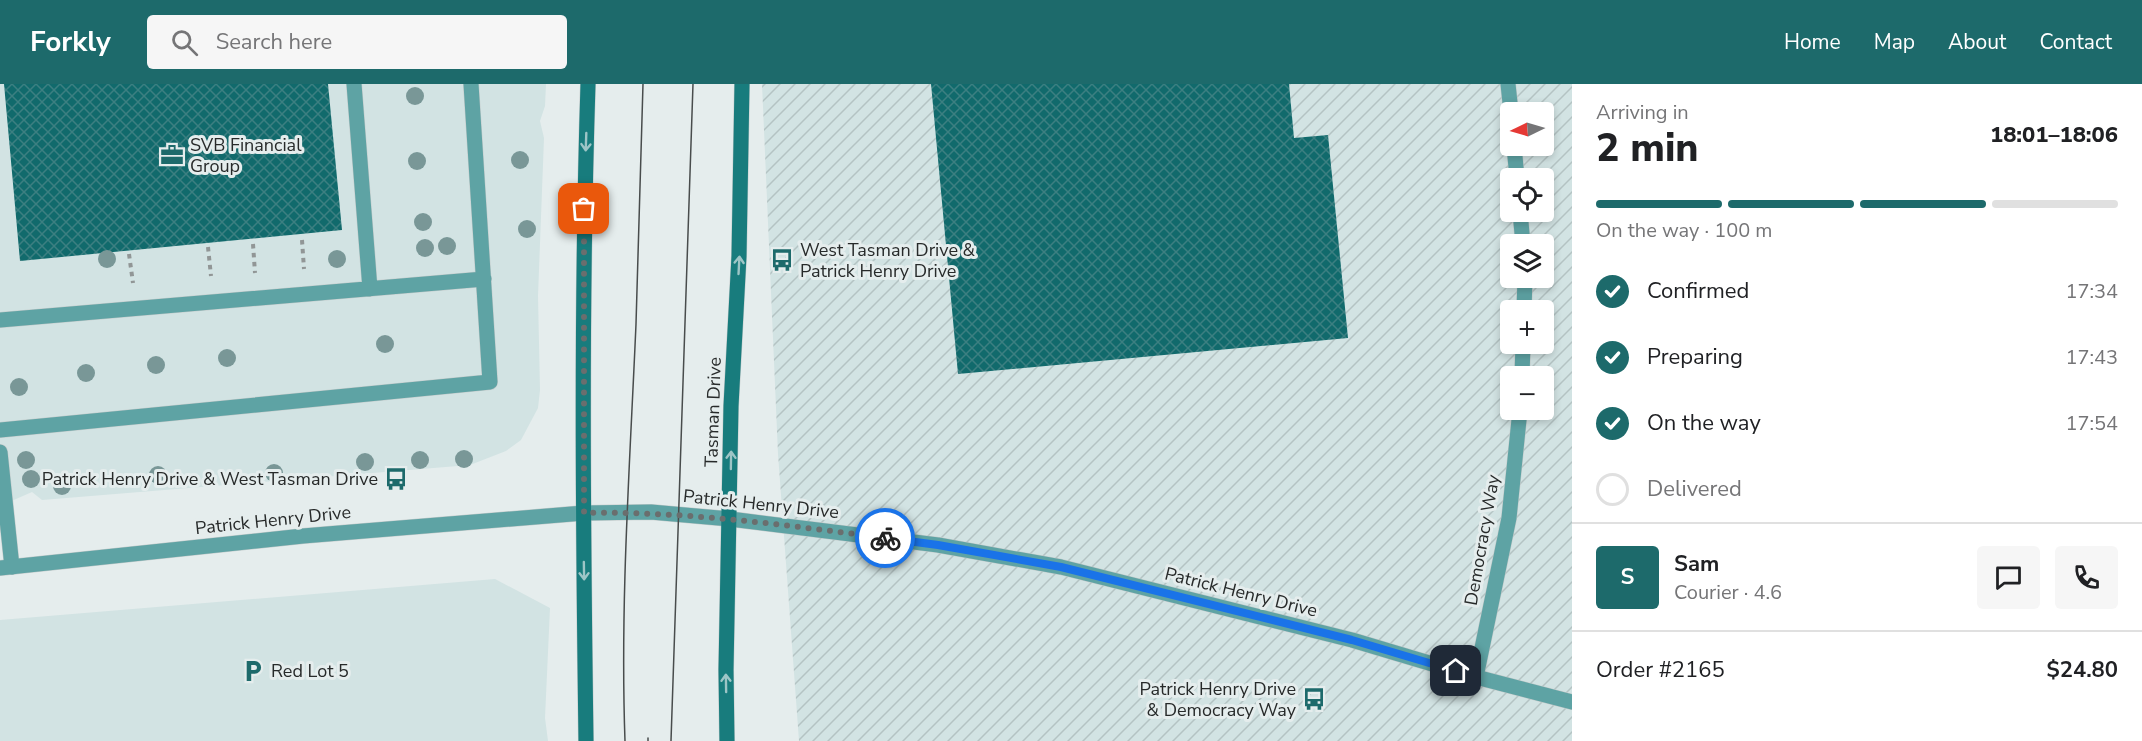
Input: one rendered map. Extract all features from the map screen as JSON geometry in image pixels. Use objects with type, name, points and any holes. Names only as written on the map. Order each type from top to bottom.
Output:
[{"type":"main road","points":[[586,741],[584,209],[588,84]]},
{"type":"main road","name":"Tasman Drive","points":[[727,741],[726,670],[731,406],[739,256],[742,84]]},
{"type":"street","points":[[354,84],[370,289]]},
{"type":"street","points":[[0,430],[490,382],[471,84]]},
{"type":"street","points":[[1508,84],[1510,102]]},
{"type":"street","points":[[0,320],[484,279]]},
{"type":"street","name":"Democracy Way","points":[[1476,677],[1509,519],[1519,420]]},
{"type":"street","points":[[0,452],[6,568]]},
{"type":"street","name":"Patrick Henry Drive","points":[[6,568],[303,536],[584,513],[651,512],[730,519],[938,545],[1061,567],[1352,640],[1476,677],[1572,702]]},
{"type":"shaded area","points":[[0,84],[546,84],[545,106],[540,121],[544,138],[538,296],[540,390],[538,408],[521,440],[506,451],[470,465],[42,500],[32,492],[0,506]]},
{"type":"shaded area","points":[[762,84],[1572,84],[1572,741],[799,741],[778,454]]},
{"type":"shaded area","name":"Red Lot 5","points":[[495,579],[550,608],[545,718],[548,741],[0,741],[0,620]]},
{"type":"building","name":"SVB Financial Group","points":[[4,84],[328,84],[342,230],[20,261]]},
{"type":"building","points":[[931,84],[1289,84],[1294,138],[1328,135],[1348,338],[958,374]]},
{"type":"tram line","points":[[625,741],[625,585],[643,84]]},
{"type":"tram line","points":[[671,741],[693,84]]},
{"type":"way so far","points":[[584,209],[584,513],[651,512],[806,527],[885,538]]},
{"type":"place","name":"SVB Financial Group","points":[[172,155]]},
{"type":"place","name":"West Tasman Drive & Patrick Henry Drive","points":[[782,260]]},
{"type":"place","name":"Patrick Henry Drive & West Tasman Drive","points":[[396,479]]},
{"type":"place","name":"Red Lot 5","points":[[253,671]]},
{"type":"place","name":"Patrick Henry Drive & Democracy Way","points":[[1314,699]]},
{"type":"route","points":[[885,538],[1061,567],[1352,640],[1456,671]]}]
